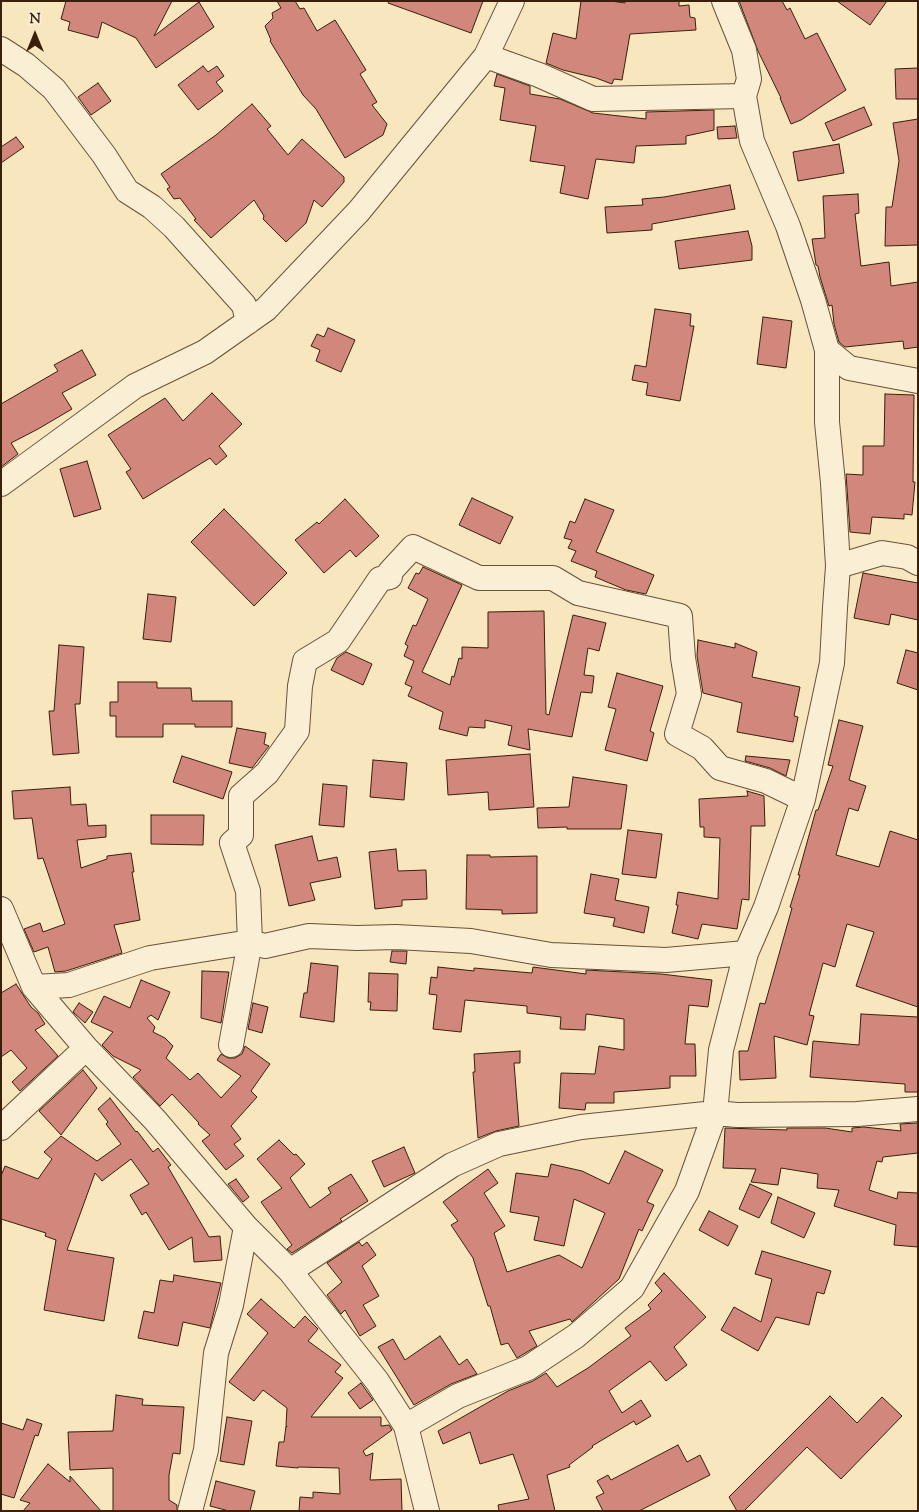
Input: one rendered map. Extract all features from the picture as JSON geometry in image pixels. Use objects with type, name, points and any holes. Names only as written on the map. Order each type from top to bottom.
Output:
[{"type":"street","points":[[1,484],[135,386],[205,352],[266,309],[359,211],[486,56],[512,1]]},
{"type":"street","points":[[406,1426],[458,1396],[528,1368],[576,1336],[632,1288],[687,1191],[715,1113],[721,1050],[746,953],[766,907],[803,799],[832,663],[838,566],[827,422],[827,350],[813,300],[788,226],[752,141],[744,96],[749,79],[744,50],[724,1]]},
{"type":"street","points":[[1,49],[26,65],[54,89],[104,155],[127,191],[152,207],[174,228],[244,305],[248,322]]},
{"type":"street","points":[[486,56],[539,75],[593,99],[744,96]]},
{"type":"street","points":[[827,350],[849,368],[918,381]]},
{"type":"street","points":[[827,384],[849,368]]},
{"type":"street","points":[[231,1045],[250,942],[248,891],[232,842],[242,835],[241,796],[267,773],[297,732],[300,686],[305,661],[338,641],[380,579],[390,577],[390,572],[413,547],[479,578],[553,578],[578,592],[680,616],[683,658],[689,694],[677,734],[702,748],[720,768],[766,781],[803,799]]},
{"type":"street","points":[[838,566],[882,553],[907,557],[918,563]]},
{"type":"street","points":[[1,908],[34,987],[86,1048],[155,1120],[246,1227],[290,1271],[377,1381],[406,1426],[428,1511]]},
{"type":"street","points":[[34,987],[69,985],[150,958],[250,942],[265,946],[310,936],[396,937],[470,941],[551,955],[666,960],[746,953]]},
{"type":"street","points":[[1,1128],[86,1048]]},
{"type":"street","points":[[290,1271],[452,1165],[500,1144],[581,1127],[715,1113],[737,1116],[857,1114],[918,1110]]},
{"type":"street","points":[[190,1511],[206,1450],[216,1353],[231,1305],[246,1227]]},
{"type":"building","points":[[66,1],[172,1],[154,36],[199,2],[214,27],[156,68],[136,38],[102,22],[98,38],[68,30],[70,22],[61,19]]},
{"type":"building","points":[[277,1],[295,1],[300,9],[304,8],[317,31],[335,20],[366,70],[360,74],[377,102],[372,105],[387,124],[383,135],[345,158],[316,109],[303,95],[270,41],[265,26],[273,18],[272,13],[281,8]]},
{"type":"building","points":[[389,1],[483,1],[471,33],[388,3]]},
{"type":"building","points":[[581,1],[625,3],[625,1],[679,1],[679,6],[689,5],[690,17],[695,18],[696,30],[630,34],[622,80],[614,79],[612,84],[563,70],[546,63],[553,33],[576,39]]},
{"type":"building","points":[[739,1],[782,1],[787,10],[790,8],[805,39],[817,33],[846,90],[801,120],[791,124],[781,98],[758,51]]},
{"type":"building","points":[[837,1],[887,1],[870,25]]},
{"type":"building","points":[[203,66],[208,72],[217,66],[224,76],[216,82],[223,91],[198,110],[178,85]]},
{"type":"building","points":[[918,68],[918,99],[896,99],[895,69]]},
{"type":"building","points":[[497,74],[530,86],[530,94],[560,99],[593,113],[646,119],[646,112],[714,110],[714,130],[686,136],[686,144],[636,146],[634,163],[596,159],[588,199],[560,193],[565,166],[530,161],[536,126],[500,120],[505,88],[494,86]]},
{"type":"building","points":[[98,83],[111,101],[91,115],[78,97]]},
{"type":"building","points":[[252,104],[271,126],[267,129],[288,155],[302,139],[344,177],[344,182],[322,207],[314,200],[306,223],[286,242],[263,219],[264,216],[254,200],[211,238],[194,220],[196,219],[180,198],[174,199],[167,189],[170,187],[161,174],[216,135]]},
{"type":"building","points":[[864,107],[872,125],[833,141],[825,123]]},
{"type":"building","points":[[918,119],[918,245],[885,246],[886,207],[892,207],[899,161],[893,123]]},
{"type":"building","points":[[735,126],[737,138],[718,139],[717,127]]},
{"type":"building","points":[[16,137],[24,147],[1,163],[1,147]]},
{"type":"building","points":[[839,144],[844,173],[798,181],[793,152]]},
{"type":"building","points":[[730,185],[735,209],[652,224],[652,230],[607,233],[605,207],[643,205],[642,199]]},
{"type":"building","points":[[858,194],[859,213],[855,214],[861,266],[889,262],[891,286],[918,282],[918,347],[904,349],[903,341],[845,347],[839,342],[834,324],[832,305],[829,306],[818,266],[816,265],[812,239],[825,238],[823,196]]},
{"type":"building","points":[[748,231],[752,246],[752,260],[679,269],[675,241]]},
{"type":"building","points":[[655,309],[691,314],[690,326],[694,326],[680,401],[646,395],[648,383],[632,380],[635,365],[646,367]]},
{"type":"building","points":[[763,317],[792,321],[786,368],[757,364]]},
{"type":"building","points":[[328,328],[355,340],[341,372],[316,361],[320,350],[311,346],[317,334],[324,337]]},
{"type":"building","points":[[82,350],[96,375],[62,393],[72,409],[11,443],[18,454],[1,467],[1,404],[58,371],[54,365]]},
{"type":"building","points":[[212,393],[242,424],[219,446],[227,456],[216,465],[210,458],[143,499],[126,472],[131,469],[108,435],[165,398],[183,421]]},
{"type":"building","points":[[885,394],[914,395],[913,482],[915,482],[912,515],[904,514],[904,519],[872,517],[870,534],[850,532],[846,474],[863,475],[863,446],[884,446]]},
{"type":"building","points":[[87,461],[101,509],[74,517],[60,469]]},
{"type":"building","points":[[472,498],[513,517],[500,544],[459,525]]},
{"type":"building","points":[[345,499],[379,536],[356,557],[350,550],[324,573],[295,540],[317,522],[319,524]]},
{"type":"building","points":[[585,499],[614,510],[596,552],[654,575],[646,594],[626,590],[595,577],[597,571],[571,561],[576,551],[568,548],[572,540],[564,538],[570,521],[575,523]]},
{"type":"building","points":[[224,509],[287,573],[254,606],[191,542]]},
{"type":"building","points":[[423,567],[462,585],[422,672],[450,685],[459,658],[462,659],[462,647],[488,648],[488,612],[544,611],[546,714],[549,715],[573,615],[606,623],[599,651],[588,648],[584,675],[594,676],[592,693],[581,692],[572,737],[528,729],[530,750],[508,745],[512,726],[485,720],[485,728],[469,727],[467,736],[439,729],[443,712],[408,696],[412,687],[405,684],[414,661],[404,656],[408,646],[405,644],[413,625],[416,626],[428,599],[408,588],[416,573],[419,574]]},
{"type":"building","points":[[863,573],[918,583],[918,620],[891,614],[889,625],[854,618]]},
{"type":"building","points":[[148,594],[176,597],[171,642],[143,639]]},
{"type":"building","points":[[698,640],[735,648],[735,643],[757,652],[752,677],[800,687],[794,716],[798,717],[793,742],[737,732],[742,703],[703,693],[697,656]]},
{"type":"building","points":[[59,645],[84,647],[80,704],[75,704],[79,753],[53,755],[49,711],[54,711]]},
{"type":"building","points":[[906,650],[918,653],[918,690],[897,683]]},
{"type":"building","points":[[346,652],[372,664],[363,685],[331,670],[337,658]]},
{"type":"building","points":[[617,673],[663,686],[650,731],[654,733],[647,761],[605,750],[616,709],[608,707]]},
{"type":"building","points":[[118,682],[157,682],[157,688],[191,688],[192,701],[232,701],[232,727],[195,727],[195,724],[163,724],[163,737],[116,737],[116,716],[110,716],[110,702],[118,702]]},
{"type":"building","points":[[839,720],[863,726],[849,780],[866,786],[858,811],[849,808],[836,855],[879,867],[890,831],[918,840],[918,1007],[856,986],[874,932],[847,924],[835,967],[823,963],[809,1015],[814,1016],[807,1045],[774,1036],[776,1078],[740,1080],[739,1051],[748,1051],[760,1003],[765,1004],[792,908],[790,907],[816,810],[818,810],[833,766],[828,765]]},
{"type":"building","points":[[237,728],[266,733],[264,744],[269,746],[252,768],[229,763]]},
{"type":"building","points":[[530,754],[534,807],[489,810],[488,792],[448,795],[446,760]]},
{"type":"building","points":[[182,756],[232,772],[223,799],[173,782]]},
{"type":"building","points":[[746,756],[790,760],[786,776],[770,768],[745,761]]},
{"type":"building","points":[[373,760],[407,763],[404,800],[370,797]]},
{"type":"building","points":[[573,777],[627,785],[621,829],[538,828],[537,808],[569,807]]},
{"type":"building","points":[[323,784],[347,786],[344,827],[319,825]]},
{"type":"building","points":[[70,787],[71,805],[86,804],[88,826],[106,825],[106,837],[77,840],[81,868],[107,859],[107,856],[131,853],[134,872],[132,872],[140,920],[114,925],[122,953],[66,971],[55,972],[48,947],[34,952],[24,929],[40,923],[43,932],[65,924],[43,858],[38,859],[32,818],[14,819],[12,791]]},
{"type":"building","points":[[747,791],[764,796],[765,826],[751,826],[749,900],[742,899],[737,929],[702,924],[698,939],[672,933],[678,905],[676,905],[678,892],[718,899],[720,838],[704,837],[704,827],[700,827],[699,799],[748,796]]},
{"type":"building","points":[[151,815],[204,815],[203,845],[151,844]]},
{"type":"building","points":[[628,830],[662,834],[656,878],[622,874]]},
{"type":"building","points":[[312,836],[318,861],[337,857],[341,877],[310,883],[315,900],[289,906],[275,845]]},
{"type":"building","points":[[396,849],[398,871],[426,870],[427,899],[402,900],[402,906],[375,909],[369,852]]},
{"type":"building","points":[[467,855],[490,855],[490,857],[537,856],[537,913],[502,914],[502,910],[466,909]]},
{"type":"building","points":[[591,874],[619,879],[615,900],[649,907],[644,933],[613,926],[615,918],[584,913]]},
{"type":"building","points":[[392,951],[407,951],[406,964],[390,962]]},
{"type":"building","points":[[311,963],[338,966],[334,1022],[300,1017],[304,993],[307,993]]},
{"type":"building","points":[[438,967],[474,971],[474,968],[532,973],[533,967],[586,974],[586,970],[661,974],[712,980],[708,1007],[689,1005],[685,1044],[695,1044],[696,1076],[670,1076],[670,1088],[614,1092],[614,1103],[586,1103],[585,1110],[559,1108],[561,1073],[595,1074],[599,1046],[624,1050],[624,1019],[586,1014],[585,1030],[560,1029],[561,1017],[527,1013],[527,1006],[465,1000],[461,1032],[433,1029],[437,995],[429,994],[431,977],[437,978]]},
{"type":"building","points":[[202,971],[229,972],[221,1023],[201,1018]]},
{"type":"building","points":[[369,973],[398,974],[397,1011],[370,1010],[371,1002],[368,1002]]},
{"type":"building","points":[[141,980],[170,992],[158,1020],[151,1015],[147,1018],[155,1027],[153,1032],[165,1038],[173,1046],[166,1058],[190,1080],[198,1073],[221,1098],[241,1076],[217,1060],[221,1054],[228,1058],[235,1058],[242,1054],[245,1046],[270,1064],[251,1091],[257,1097],[231,1126],[241,1139],[234,1144],[244,1156],[226,1170],[202,1141],[210,1135],[172,1094],[160,1106],[133,1077],[141,1070],[113,1056],[102,1045],[113,1032],[91,1022],[104,996],[130,1008]]},
{"type":"building","points":[[16,984],[45,1024],[35,1030],[58,1056],[20,1091],[12,1082],[27,1068],[11,1050],[1,1057],[1,993]]},
{"type":"building","points":[[79,1003],[93,1012],[85,1023],[73,1012]]},
{"type":"building","points":[[253,1003],[268,1007],[262,1033],[248,1029]]},
{"type":"building","points":[[861,1014],[918,1017],[918,1092],[905,1092],[905,1084],[810,1077],[813,1041],[859,1045]]},
{"type":"building","points":[[520,1051],[520,1063],[514,1063],[519,1126],[496,1131],[478,1138],[473,1072],[475,1072],[474,1054]]},
{"type":"building","points":[[83,1070],[97,1088],[61,1135],[39,1111]]},
{"type":"building","points":[[110,1098],[153,1152],[158,1148],[171,1165],[168,1167],[209,1237],[220,1236],[222,1260],[194,1262],[192,1237],[169,1250],[146,1212],[142,1215],[130,1195],[149,1184],[131,1159],[102,1181],[95,1173],[67,1250],[114,1258],[104,1321],[44,1310],[56,1240],[45,1236],[46,1233],[1,1219],[1,1176],[5,1166],[38,1179],[52,1159],[44,1152],[61,1136],[97,1161],[121,1144],[106,1124],[108,1122],[98,1109]]},
{"type":"building","points":[[918,1123],[918,1153],[883,1157],[882,1162],[877,1161],[869,1190],[897,1199],[898,1192],[918,1193],[918,1247],[894,1245],[896,1225],[834,1206],[839,1190],[817,1188],[818,1174],[781,1168],[778,1185],[751,1182],[756,1169],[723,1168],[725,1128],[787,1130],[787,1128],[825,1128],[852,1132],[852,1128],[864,1127],[901,1131],[900,1124]]},
{"type":"building","points":[[279,1140],[305,1164],[290,1178],[310,1208],[331,1193],[328,1188],[351,1174],[368,1201],[340,1219],[342,1221],[292,1253],[287,1249],[292,1245],[261,1202],[282,1188],[257,1159]]},
{"type":"building","points":[[404,1147],[415,1173],[384,1187],[372,1161]]},
{"type":"building","points":[[625,1151],[663,1170],[647,1202],[654,1205],[642,1231],[639,1229],[619,1279],[572,1322],[570,1319],[529,1331],[537,1346],[517,1358],[508,1343],[501,1345],[473,1258],[451,1225],[458,1221],[443,1202],[488,1169],[498,1183],[484,1193],[505,1226],[494,1233],[507,1272],[559,1255],[582,1268],[605,1213],[574,1199],[564,1246],[534,1240],[539,1217],[510,1212],[516,1173],[548,1177],[551,1164],[582,1171],[609,1184]]},
{"type":"building","points":[[236,1179],[249,1197],[243,1202],[228,1184]]},
{"type":"building","points":[[750,1184],[772,1194],[759,1218],[739,1209]]},
{"type":"building","points":[[778,1197],[815,1213],[804,1238],[771,1223]]},
{"type":"building","points":[[709,1211],[738,1226],[728,1246],[699,1230]]},
{"type":"building","points":[[359,1242],[362,1246],[367,1242],[376,1255],[362,1266],[379,1296],[363,1305],[376,1326],[360,1336],[345,1310],[341,1314],[327,1295],[342,1282],[327,1263]]},
{"type":"building","points":[[762,1251],[831,1271],[824,1294],[817,1292],[809,1325],[776,1317],[758,1351],[721,1330],[734,1307],[761,1322],[772,1279],[755,1274]]},
{"type":"building","points":[[664,1273],[706,1317],[674,1347],[687,1365],[666,1381],[650,1361],[609,1391],[622,1413],[641,1400],[651,1416],[636,1425],[634,1421],[592,1446],[569,1465],[570,1467],[547,1475],[555,1511],[499,1511],[498,1505],[529,1499],[513,1454],[480,1464],[470,1432],[443,1444],[438,1431],[508,1391],[533,1381],[546,1373],[557,1387],[588,1368],[631,1336],[625,1328],[651,1309],[648,1305],[662,1291],[655,1283]]},
{"type":"building","points":[[174,1275],[221,1283],[210,1328],[183,1322],[178,1346],[138,1338],[144,1311],[154,1313],[160,1280],[173,1282]]},
{"type":"building","points":[[261,1299],[294,1328],[305,1316],[318,1329],[308,1341],[341,1365],[335,1372],[343,1378],[311,1417],[381,1417],[381,1426],[389,1425],[392,1430],[363,1451],[366,1456],[373,1453],[370,1480],[401,1479],[402,1511],[299,1511],[300,1497],[313,1498],[313,1492],[340,1494],[339,1468],[276,1466],[279,1442],[284,1442],[287,1427],[287,1408],[263,1390],[254,1401],[229,1382],[268,1333],[247,1314]]},
{"type":"building","points":[[440,1336],[459,1365],[467,1359],[477,1374],[451,1384],[414,1405],[378,1347],[393,1339],[405,1360]]},
{"type":"building","points":[[361,1383],[373,1400],[360,1409],[348,1393]]},
{"type":"building","points":[[116,1395],[143,1399],[142,1405],[184,1407],[180,1454],[173,1453],[169,1475],[169,1500],[177,1505],[177,1511],[113,1511],[113,1468],[70,1470],[68,1432],[113,1431]]},
{"type":"building","points":[[830,1396],[857,1423],[882,1397],[902,1416],[841,1479],[807,1447],[744,1511],[737,1511],[729,1497]]},
{"type":"building","points":[[227,1417],[252,1421],[244,1465],[220,1461]]},
{"type":"building","points":[[27,1419],[42,1424],[38,1436],[35,1435],[14,1498],[1,1494],[1,1423],[23,1430]]},
{"type":"building","points":[[678,1445],[687,1462],[700,1455],[710,1475],[639,1511],[603,1511],[596,1497],[604,1493],[597,1481],[608,1475],[611,1480]]},
{"type":"building","points":[[48,1464],[70,1482],[70,1476],[101,1511],[23,1511],[30,1503],[20,1500]]},
{"type":"building","points":[[216,1481],[255,1491],[250,1511],[229,1511],[210,1506]]}]
